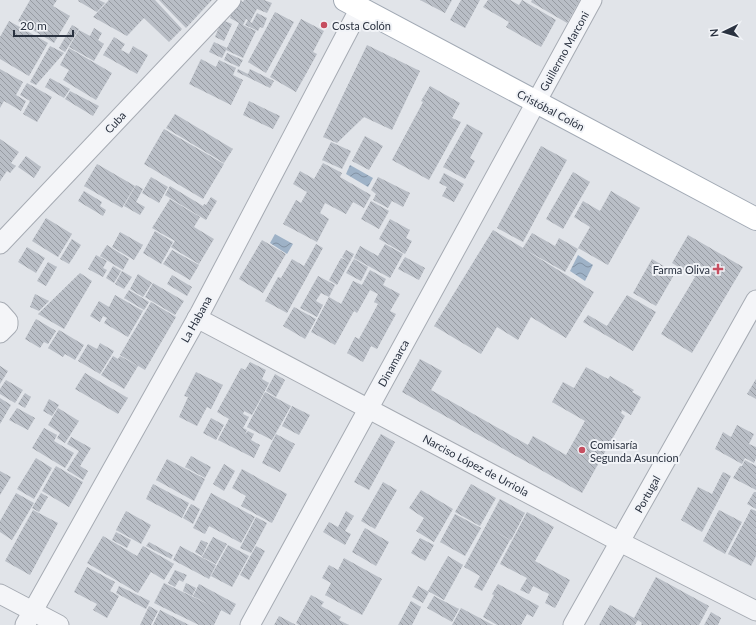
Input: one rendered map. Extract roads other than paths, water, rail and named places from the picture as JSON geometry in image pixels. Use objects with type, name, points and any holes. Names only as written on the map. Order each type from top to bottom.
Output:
[{"type":"main road","name":"Cristóbal Colón","points":[[353,4],[756,220]]},
{"type":"street","name":"Cuba","points":[[0,244],[231,0]]},
{"type":"street","name":"Guillermo Marconi","points":[[535,102],[592,0]]},
{"type":"street","name":"La Habana","points":[[29,618],[197,318],[353,4]]},
{"type":"street","name":"Dinamarca","points":[[250,625],[535,102]]},
{"type":"street","name":"Portugal","points":[[573,625],[756,300]]},
{"type":"street","points":[[0,312],[8,321],[8,325],[0,333]]},
{"type":"street","name":"Narciso López de Urriola","points":[[197,318],[620,542],[756,611]]},
{"type":"street","points":[[0,594],[29,618],[59,625]]},
{"type":"water","points":[[350,165],[373,178],[368,187],[346,174]]},
{"type":"water","points":[[275,234],[293,244],[287,254],[270,243]]},
{"type":"water","points":[[578,255],[593,265],[585,281],[570,271]]},
{"type":"place","name":"Costa Colón","points":[[324,25]]},
{"type":"place","name":"Farma Oliva","points":[[718,269]]},
{"type":"place","name":"Comisaría Segunda Asuncion","points":[[582,450]]}]
